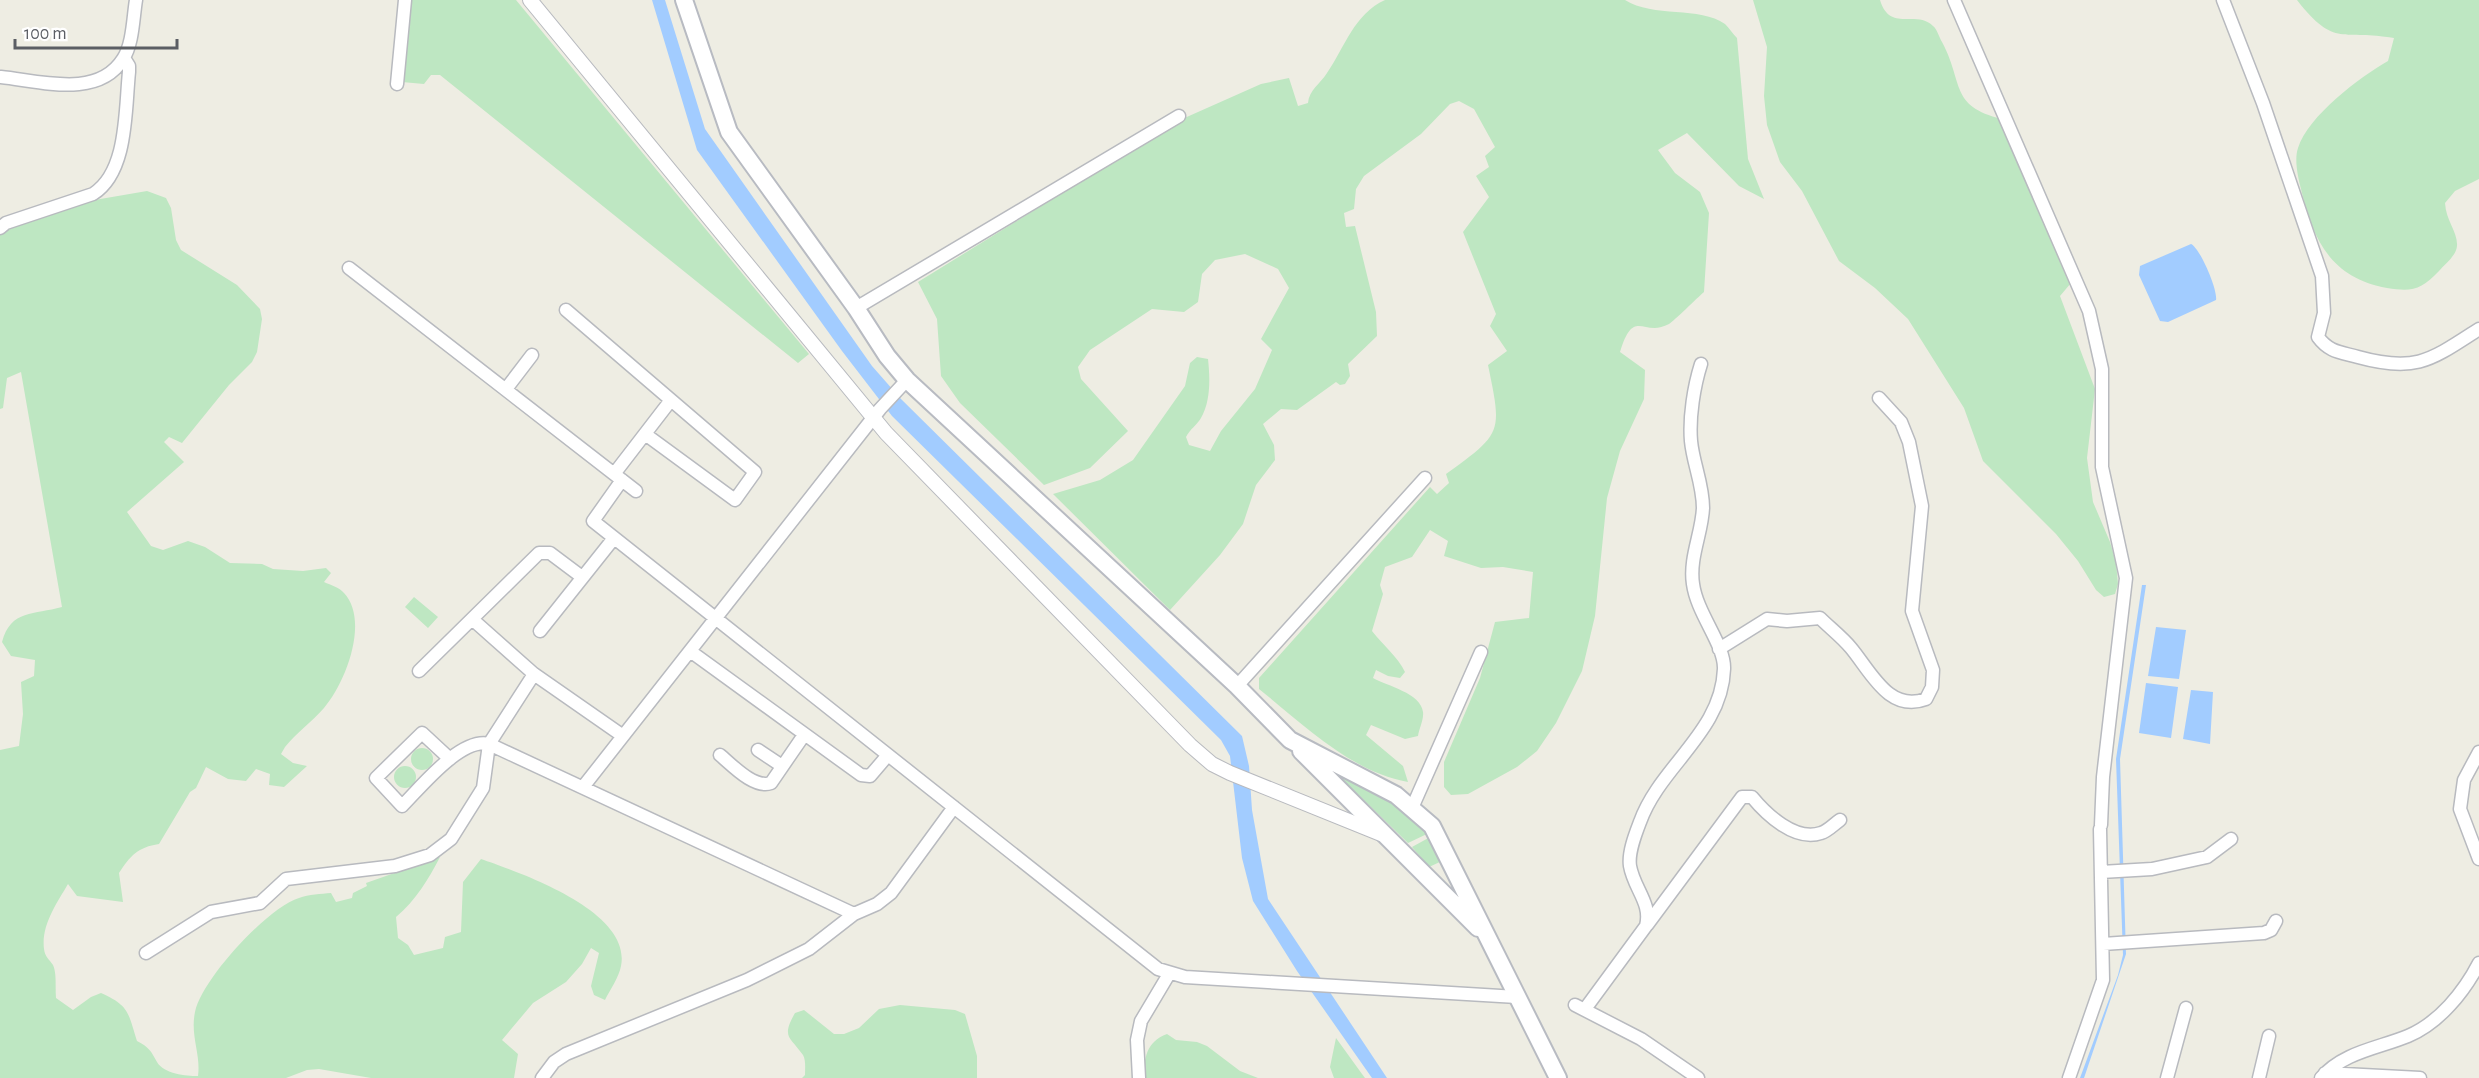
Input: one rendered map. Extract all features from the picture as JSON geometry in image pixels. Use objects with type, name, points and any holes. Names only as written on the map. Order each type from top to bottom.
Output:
[{"type":"main road","points":[[684,0],[729,132],[856,308],[902,384],[1237,686],[1487,938]]},
{"type":"main road","points":[[1290,740],[1396,795],[1431,826],[1558,1078]]},
{"type":"street","points":[[1,77],[87,84],[101,79],[124,58],[136,0]]},
{"type":"street","points":[[396,84],[405,0]]},
{"type":"street","points":[[530,0],[877,413],[1190,745],[1212,764],[1386,836]]},
{"type":"street","points":[[1954,0],[2089,310],[2098,347],[2103,396],[2102,467],[2126,587],[2103,777],[2101,989],[2069,1078]]},
{"type":"street","points":[[2223,0],[2263,103],[2322,276],[2324,313],[2318,337],[2326,348],[2369,360],[2410,365],[2423,362],[2444,352],[2479,329]]},
{"type":"street","points":[[0,228],[6,223],[93,194],[105,186],[113,175],[119,158],[129,72],[129,66],[124,58]]},
{"type":"street","points":[[856,308],[1179,116]]},
{"type":"street","points":[[349,268],[636,490]]},
{"type":"street","points":[[566,310],[755,472],[735,500],[645,434]]},
{"type":"street","points":[[506,389],[532,355]]},
{"type":"street","points":[[1646,926],[1649,915],[1630,867],[1635,835],[1654,795],[1718,705],[1724,672],[1724,661],[1699,610],[1693,583],[1694,558],[1703,509],[1701,485],[1691,440],[1696,379],[1701,364]]},
{"type":"street","points":[[583,787],[902,384]]},
{"type":"street","points":[[1719,649],[1767,619],[1787,621],[1820,618],[1851,648],[1889,695],[1914,703],[1926,699],[1932,687],[1933,670],[1912,611],[1922,506],[1909,442],[1901,422],[1879,398]]},
{"type":"street","points":[[671,400],[645,434],[593,521],[1158,969],[1169,974],[1517,997]]},
{"type":"street","points":[[1237,686],[1425,478]]},
{"type":"street","points":[[540,631],[614,538]]},
{"type":"street","points":[[419,671],[539,553],[550,554],[582,577]]},
{"type":"street","points":[[472,619],[534,674],[623,736]]},
{"type":"street","points":[[690,651],[861,775],[870,776],[888,755]]},
{"type":"street","points":[[1412,807],[1480,652]]},
{"type":"street","points":[[146,953],[211,912],[260,903],[286,879],[395,866],[430,855],[451,839],[483,788],[489,744],[534,674]]},
{"type":"street","points":[[450,759],[422,733],[376,778],[402,806],[450,759],[481,742],[489,744],[854,914]]},
{"type":"street","points":[[720,755],[760,784],[771,783],[804,735]]},
{"type":"street","points":[[758,750],[783,766]]},
{"type":"street","points":[[2479,752],[2464,780],[2460,809],[2479,859]]},
{"type":"street","points":[[1698,1078],[1641,1039],[1580,1007],[1646,926],[1742,797],[1752,797],[1766,814],[1780,823],[1808,833],[1822,832],[1840,820]]},
{"type":"street","points":[[542,1078],[554,1062],[566,1054],[787,962],[854,914],[877,904],[891,893],[954,807]]},
{"type":"street","points":[[2101,872],[2152,869],[2207,857],[2231,839]]},
{"type":"street","points":[[2103,944],[2264,933],[2271,930],[2276,921]]},
{"type":"street","points":[[2323,1075],[2349,1057],[2410,1035],[2427,1025],[2455,999],[2479,963]]},
{"type":"street","points":[[1139,1078],[1137,1040],[1141,1021],[1169,974]]},
{"type":"street","points":[[2167,1078],[2186,1008]]},
{"type":"street","points":[[2259,1078],[2270,1036]]},
{"type":"street","points":[[2323,1075],[2420,1078]]},
{"type":"green space","points":[[410,0],[516,0],[809,354],[798,363],[440,75],[431,75],[424,84],[402,82]]},
{"type":"green space","points":[[1385,0],[1625,0],[1649,9],[1703,15],[1725,24],[1737,38],[1748,159],[1764,199],[1739,186],[1687,133],[1658,150],[1675,173],[1700,192],[1709,213],[1704,292],[1669,324],[1652,328],[1635,327],[1625,338],[1620,352],[1645,370],[1644,399],[1620,451],[1607,498],[1595,616],[1582,671],[1556,723],[1537,751],[1517,767],[1468,794],[1451,795],[1444,787],[1444,762],[1480,678],[1495,622],[1529,618],[1533,572],[1503,567],[1481,568],[1444,556],[1448,541],[1430,530],[1412,557],[1385,567],[1380,585],[1383,594],[1372,631],[1405,672],[1400,678],[1388,676],[1376,670],[1373,678],[1410,695],[1421,705],[1423,718],[1418,736],[1405,739],[1371,725],[1366,735],[1403,766],[1408,782],[1387,777],[1367,768],[1329,745],[1259,689],[1259,678],[1430,487],[1437,494],[1449,483],[1446,474],[1479,449],[1494,430],[1495,405],[1488,365],[1507,351],[1490,326],[1496,314],[1463,232],[1489,197],[1476,176],[1489,167],[1485,156],[1495,147],[1474,109],[1459,101],[1450,104],[1421,134],[1364,176],[1356,189],[1354,209],[1344,213],[1346,227],[1355,226],[1376,312],[1377,336],[1348,364],[1350,376],[1345,384],[1340,385],[1336,382],[1297,410],[1281,409],[1263,424],[1274,445],[1275,460],[1256,485],[1243,524],[1220,555],[1170,610],[1053,494],[1100,480],[1133,460],[1185,386],[1190,363],[1197,357],[1208,359],[1208,397],[1201,418],[1186,437],[1189,445],[1210,451],[1221,431],[1255,389],[1272,350],[1261,339],[1289,288],[1278,269],[1245,254],[1215,260],[1202,274],[1198,302],[1184,312],[1152,309],[1090,350],[1078,367],[1081,379],[1128,431],[1090,468],[1044,485],[960,403],[941,376],[937,319],[918,282],[1180,120],[1261,84],[1289,78],[1298,106],[1308,103],[1313,91],[1327,73],[1358,22],[1374,6]]},
{"type":"green space","points":[[1753,0],[1880,0],[1884,10],[1890,16],[1926,21],[1937,31],[1949,57],[1960,91],[1966,100],[1985,114],[2002,119],[2071,283],[2060,296],[2095,389],[2087,458],[2093,502],[2116,562],[2118,584],[2115,594],[2104,597],[2096,590],[2078,561],[2056,534],[1983,461],[1964,408],[1908,319],[1875,288],[1839,261],[1802,191],[1780,162],[1767,125],[1764,96],[1767,47]]},
{"type":"green space","points":[[2297,0],[2479,0],[2479,179],[2455,191],[2445,203],[2447,215],[2456,236],[2456,250],[2439,271],[2421,286],[2403,290],[2387,288],[2368,283],[2352,275],[2338,266],[2328,254],[2312,225],[2298,174],[2296,158],[2298,148],[2312,123],[2336,98],[2388,61],[2394,38],[2341,34],[2331,31],[2310,15]]},
{"type":"green space","points":[[147,191],[166,198],[171,208],[176,240],[181,250],[237,285],[260,309],[262,319],[257,352],[252,362],[229,385],[182,443],[169,437],[164,442],[184,462],[127,512],[151,546],[163,550],[188,541],[205,547],[230,563],[262,564],[273,569],[303,571],[326,568],[331,573],[324,582],[342,591],[351,605],[355,619],[355,635],[352,652],[340,684],[332,697],[324,708],[289,742],[281,754],[293,763],[307,766],[284,787],[269,785],[270,774],[256,769],[246,781],[228,779],[206,767],[196,788],[190,792],[159,844],[145,847],[135,853],[119,873],[123,902],[77,896],[68,884],[47,923],[44,940],[45,954],[54,969],[56,998],[73,1010],[101,993],[111,998],[126,1011],[137,1041],[149,1050],[160,1066],[176,1074],[198,1076],[194,1021],[200,998],[238,946],[270,915],[286,904],[307,896],[331,893],[336,902],[352,898],[353,893],[367,886],[366,883],[440,857],[410,904],[396,917],[398,938],[408,945],[414,955],[443,948],[445,937],[461,932],[463,882],[481,859],[521,874],[570,897],[592,912],[609,928],[620,946],[620,970],[605,1000],[594,995],[591,986],[599,953],[591,948],[582,964],[566,982],[533,1003],[502,1040],[518,1054],[514,1078],[371,1078],[319,1069],[307,1070],[286,1078],[0,1078],[0,750],[19,746],[23,714],[21,682],[34,676],[35,660],[11,656],[2,642],[6,631],[18,619],[25,615],[62,607],[21,372],[7,378],[3,408],[0,409],[0,232],[77,203]]},
{"type":"green space","points":[[414,597],[438,617],[428,628],[405,607]]},
{"type":"green space","points":[[422,748],[430,751],[433,759],[430,767],[422,770],[414,767],[411,759],[414,751]]},
{"type":"green space","points":[[405,766],[413,769],[416,777],[413,785],[405,788],[397,785],[394,777],[397,769]]},
{"type":"green space","points":[[1340,773],[1393,801],[1429,833],[1408,843],[1338,775]]},
{"type":"green space","points":[[1432,836],[1442,861],[1429,867],[1412,847]]},
{"type":"green space","points":[[900,1005],[955,1010],[965,1014],[977,1056],[977,1078],[802,1078],[805,1075],[804,1057],[788,1032],[795,1013],[804,1010],[834,1034],[844,1034],[859,1028],[879,1009]]},
{"type":"green space","points":[[1167,1034],[1176,1040],[1197,1042],[1207,1046],[1240,1071],[1258,1078],[1144,1078],[1150,1046]]},
{"type":"green space","points":[[1336,1038],[1365,1078],[1334,1078],[1330,1067]]},
{"type":"water","points":[[652,0],[665,0],[705,129],[872,366],[901,399],[1242,736],[1249,766],[1252,810],[1268,899],[1387,1078],[1372,1078],[1297,971],[1253,901],[1242,858],[1230,756],[1221,740],[892,416],[842,351],[697,150]]},
{"type":"water","points":[[2191,244],[2208,270],[2216,300],[2168,322],[2160,321],[2139,275],[2140,266]]},
{"type":"water","points":[[2142,585],[2146,585],[2120,759],[2126,954],[2084,1078],[2080,1078],[2118,975],[2123,955],[2116,759]]},
{"type":"water","points":[[2156,627],[2186,630],[2179,679],[2148,676]]},
{"type":"water","points":[[2146,683],[2178,687],[2171,738],[2139,733]]},
{"type":"water","points":[[2191,690],[2213,692],[2210,744],[2183,739]]}]
